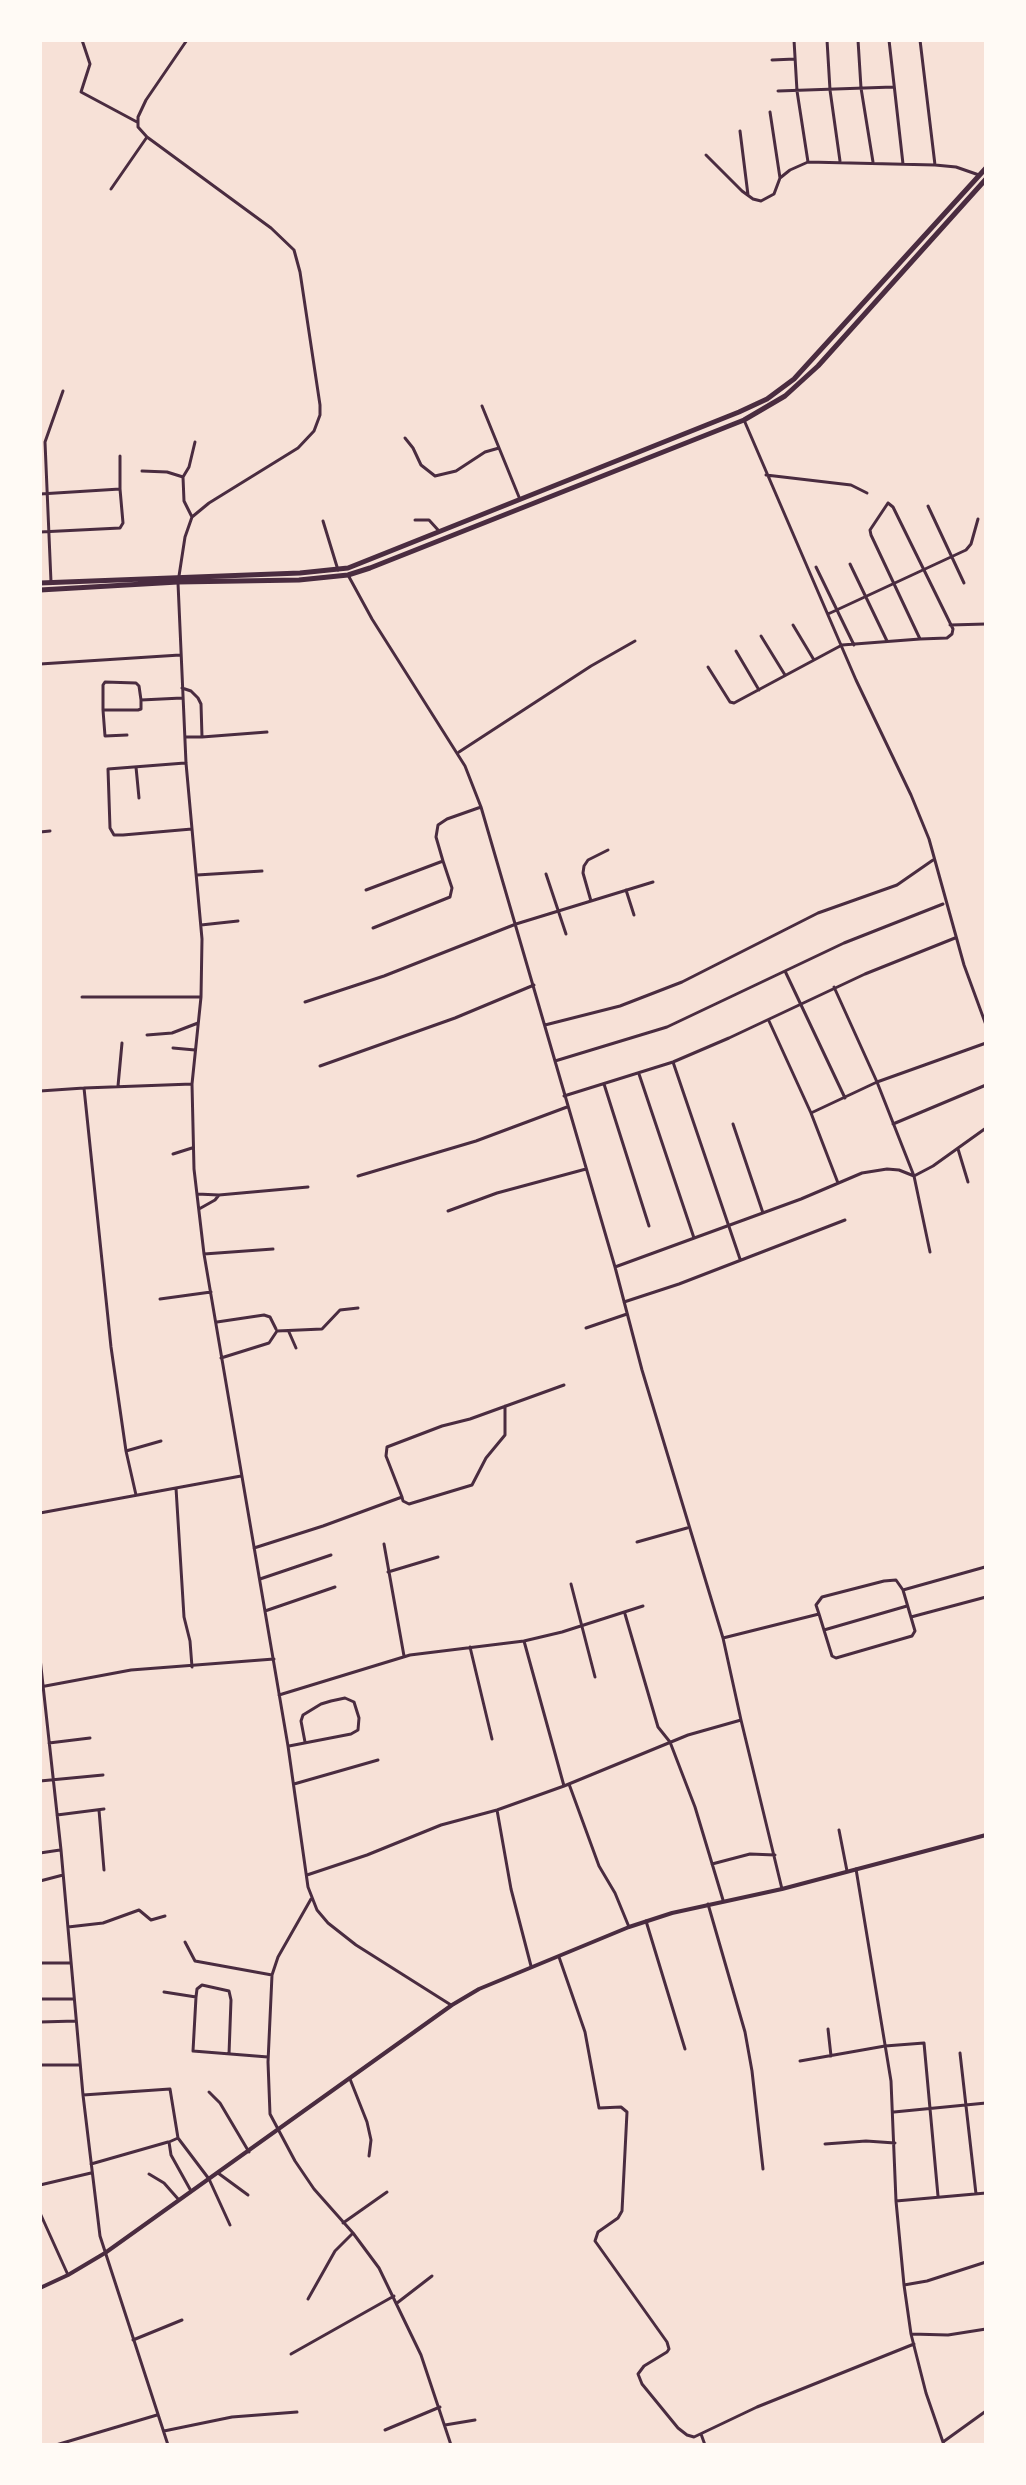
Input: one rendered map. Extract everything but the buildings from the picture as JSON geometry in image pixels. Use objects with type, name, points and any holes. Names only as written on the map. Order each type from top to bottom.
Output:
[{"type":"highway","points":[[40,590],[338,570],[366,562],[519,497],[767,399],[803,370],[986,168]]},
{"type":"highway","points":[[40,583],[178,579],[299,580],[348,575],[744,420],[800,384],[986,179]]},
{"type":"highway","points":[[767,399],[770,406]]},
{"type":"highway","points":[[366,562],[370,568]]},
{"type":"street","points":[[82,40],[90,64],[81,92],[137,122]]},
{"type":"street","points":[[187,40],[146,100],[137,122],[139,130],[271,228],[294,250],[320,405],[314,431],[298,448],[209,503],[192,517],[185,537],[178,579],[184,737],[201,925],[201,997],[192,1084],[192,1148],[204,1254],[274,1659],[311,1899],[328,1923],[356,1945],[452,2005]]},
{"type":"street","points":[[794,40],[797,91],[808,162]]},
{"type":"street","points":[[827,40],[840,161]]},
{"type":"street","points":[[858,40],[861,88],[873,162]]},
{"type":"street","points":[[889,40],[903,164]]},
{"type":"street","points":[[920,40],[935,165]]},
{"type":"street","points":[[772,60],[795,59]]},
{"type":"street","points":[[778,91],[893,87]]},
{"type":"street","points":[[770,112],[780,178]]},
{"type":"street","points":[[740,131],[748,195]]},
{"type":"street","points":[[111,189],[147,137]]},
{"type":"street","points":[[706,155],[757,200],[771,197],[780,178],[793,167],[808,162],[935,165],[956,167],[979,175]]},
{"type":"street","points":[[51,582],[43,457],[46,438],[63,391]]},
{"type":"street","points":[[482,406],[519,497]]},
{"type":"street","points":[[744,420],[929,839],[955,938],[986,1025]]},
{"type":"street","points":[[405,438],[421,465],[435,476],[456,471],[485,452],[499,448]]},
{"type":"street","points":[[192,517],[185,506],[183,477],[189,467],[195,442]]},
{"type":"street","points":[[40,532],[122,528],[120,456]]},
{"type":"street","points":[[142,471],[167,472],[183,477]]},
{"type":"street","points":[[766,475],[851,485],[867,493]]},
{"type":"street","points":[[40,494],[120,489]]},
{"type":"street","points":[[708,667],[732,703],[842,645],[947,638],[953,632],[950,625],[893,507],[888,503],[870,532],[920,639]]},
{"type":"street","points":[[928,506],[964,583]]},
{"type":"street","points":[[828,614],[966,550],[971,544],[978,519]]},
{"type":"street","points":[[415,520],[429,520],[439,531]]},
{"type":"street","points":[[323,521],[338,570]]},
{"type":"street","points":[[850,564],[887,641]]},
{"type":"street","points":[[816,567],[854,645]]},
{"type":"street","points":[[348,575],[372,619],[457,753],[481,807],[688,1528],[723,1638],[782,1889]]},
{"type":"street","points":[[950,625],[986,624]]},
{"type":"street","points":[[793,625],[814,660]]},
{"type":"street","points":[[761,636],[785,675]]},
{"type":"street","points":[[457,753],[635,641]]},
{"type":"street","points":[[736,651],[759,690]]},
{"type":"street","points":[[40,664],[180,655]]},
{"type":"street","points":[[103,710],[139,710],[140,687],[136,683],[105,682],[103,685],[103,710],[104,735],[127,735]]},
{"type":"street","points":[[182,688],[196,694],[201,704],[202,737]]},
{"type":"street","points":[[141,700],[182,698]]},
{"type":"street","points":[[184,737],[267,732]]},
{"type":"street","points":[[186,763],[107,771],[108,814],[112,833],[123,835],[192,829]]},
{"type":"street","points":[[136,767],[139,798]]},
{"type":"street","points":[[373,928],[450,897],[452,888],[436,837],[438,825],[481,807]]},
{"type":"street","points":[[40,832],[50,831]]},
{"type":"street","points":[[591,901],[584,866],[588,860],[608,850]]},
{"type":"street","points":[[545,1025],[629,1003],[682,982],[818,913],[897,885],[933,860]]},
{"type":"street","points":[[366,890],[443,861]]},
{"type":"street","points":[[197,875],[262,871]]},
{"type":"street","points":[[546,874],[566,934]]},
{"type":"street","points":[[305,1002],[399,971],[516,924],[653,882]]},
{"type":"street","points":[[626,890],[634,915]]},
{"type":"street","points":[[555,1061],[651,1034],[844,943],[945,903]]},
{"type":"street","points":[[201,925],[238,921]]},
{"type":"street","points":[[564,1096],[673,1062],[834,987],[955,938]]},
{"type":"street","points":[[785,971],[845,1098]]},
{"type":"street","points":[[320,1066],[455,1018],[534,985]]},
{"type":"street","points":[[834,987],[877,1082],[914,1176],[930,1252]]},
{"type":"street","points":[[82,997],[201,997]]},
{"type":"street","points":[[768,1019],[811,1113],[838,1183]]},
{"type":"street","points":[[147,1035],[172,1033],[198,1023]]},
{"type":"street","points":[[118,1086],[122,1043]]},
{"type":"street","points":[[811,1113],[877,1082],[986,1043]]},
{"type":"street","points":[[173,1048],[195,1050]]},
{"type":"street","points":[[673,1062],[740,1259]]},
{"type":"street","points":[[639,1074],[694,1238]]},
{"type":"street","points":[[40,1091],[192,1084]]},
{"type":"street","points":[[604,1084],[649,1226]]},
{"type":"street","points":[[893,1124],[986,1085]]},
{"type":"street","points":[[84,1088],[111,1347],[126,1451],[136,1495]]},
{"type":"street","points":[[358,1176],[476,1141],[568,1107]]},
{"type":"street","points":[[733,1124],[763,1213]]},
{"type":"street","points":[[914,1176],[986,1128]]},
{"type":"street","points":[[173,1154],[192,1148]]},
{"type":"street","points":[[958,1149],[968,1182]]},
{"type":"street","points":[[448,1211],[510,1189],[586,1169]]},
{"type":"street","points":[[615,1267],[877,1169],[899,1170],[914,1176]]},
{"type":"street","points":[[197,1194],[308,1187]]},
{"type":"street","points":[[199,1209],[219,1195]]},
{"type":"street","points":[[624,1302],[845,1220]]},
{"type":"street","points":[[204,1254],[273,1249]]},
{"type":"street","points":[[160,1299],[211,1292]]},
{"type":"street","points":[[277,1331],[322,1329],[340,1310],[358,1308]]},
{"type":"street","points":[[586,1328],[627,1314]]},
{"type":"street","points":[[217,1322],[264,1315],[270,1317],[277,1331]]},
{"type":"street","points":[[221,1358],[269,1343],[277,1331]]},
{"type":"street","points":[[289,1332],[296,1348]]},
{"type":"street","points":[[505,1406],[505,1435],[486,1458],[472,1485],[409,1504],[403,1501],[386,1456],[387,1447],[564,1385]]},
{"type":"street","points":[[126,1451],[161,1441]]},
{"type":"street","points":[[40,1513],[241,1476]]},
{"type":"street","points":[[176,1488],[184,1617],[192,1667]]},
{"type":"street","points":[[254,1548],[402,1497]]},
{"type":"street","points":[[637,1542],[688,1528]]},
{"type":"street","points":[[384,1544],[404,1656]]},
{"type":"street","points":[[260,1579],[331,1555]]},
{"type":"street","points":[[388,1572],[438,1557]]},
{"type":"street","points":[[903,1590],[985,1567]]},
{"type":"street","points":[[893,1580],[900,1583],[903,1590],[915,1631],[912,1636],[836,1658],[832,1656],[816,1605],[822,1597],[893,1580]]},
{"type":"street","points":[[571,1584],[595,1677]]},
{"type":"street","points":[[265,1611],[335,1587]]},
{"type":"street","points":[[911,1617],[986,1597]]},
{"type":"street","points":[[279,1695],[404,1656],[524,1641],[643,1606]]},
{"type":"street","points":[[824,1630],[907,1606]]},
{"type":"street","points":[[625,1613],[658,1727],[670,1742],[695,1807],[723,1900]]},
{"type":"street","points":[[723,1638],[819,1614]]},
{"type":"street","points":[[524,1641],[567,1785],[599,1866],[615,1893],[629,1927]]},
{"type":"street","points":[[470,1647],[492,1739]]},
{"type":"street","points":[[40,1658],[100,2236],[168,2445]]},
{"type":"street","points":[[41,1687],[131,1670],[274,1659]]},
{"type":"street","points":[[288,1746],[358,1730],[359,1718],[354,1702],[345,1698],[331,1701],[303,1715],[301,1721],[305,1742]]},
{"type":"street","points":[[306,1876],[431,1829],[567,1785],[670,1742],[741,1720]]},
{"type":"street","points":[[49,1743],[90,1738]]},
{"type":"street","points":[[294,1784],[378,1760]]},
{"type":"street","points":[[40,1781],[103,1775]]},
{"type":"street","points":[[57,1815],[101,1810],[104,1870]]},
{"type":"street","points":[[497,1810],[511,1889],[532,1967]]},
{"type":"street","points":[[839,1830],[847,1871]]},
{"type":"street","points":[[40,2288],[105,2253],[452,2005],[479,1989],[646,1921],[986,1835]]},
{"type":"street","points":[[40,1853],[61,1850]]},
{"type":"street","points":[[712,1864],[750,1854],[775,1855]]},
{"type":"street","points":[[856,1869],[894,2112],[896,2201],[911,2334],[943,2444],[986,2411]]},
{"type":"street","points":[[40,1881],[63,1875]]},
{"type":"street","points":[[311,1899],[278,1957],[272,1975],[268,2106],[308,2180],[379,2268],[421,2355],[451,2445]]},
{"type":"street","points":[[708,1904],[745,2032],[763,2169]]},
{"type":"street","points":[[68,1927],[103,1923],[139,1910],[151,1920],[165,1916]]},
{"type":"street","points":[[646,1921],[685,2049]]},
{"type":"street","points":[[185,1942],[195,1961],[272,1975]]},
{"type":"street","points":[[558,1955],[585,2032],[599,2108],[621,2107],[627,2112],[622,2211],[618,2218],[598,2232],[595,2241],[669,2345],[667,2352],[638,2371],[639,2379],[683,2433],[694,2437],[757,2407],[914,2344]]},
{"type":"street","points":[[40,1963],[71,1963]]},
{"type":"street","points":[[229,2054],[229,1991],[202,1985],[197,1989],[193,2051],[229,2054],[268,2057]]},
{"type":"street","points":[[164,1992],[196,1997]]},
{"type":"street","points":[[40,1999],[74,1999]]},
{"type":"street","points":[[40,2022],[77,2021]]},
{"type":"street","points":[[828,2029],[831,2056]]},
{"type":"street","points":[[800,2061],[885,2046],[924,2043],[938,2196]]},
{"type":"street","points":[[960,2053],[976,2194]]},
{"type":"street","points":[[40,2065],[80,2065]]},
{"type":"street","points":[[350,2079],[367,2122],[371,2140],[369,2156]]},
{"type":"street","points":[[83,2095],[168,2088],[178,2138],[209,2179],[230,2225]]},
{"type":"street","points":[[209,2092],[249,2152]]},
{"type":"street","points":[[894,2112],[986,2103]]},
{"type":"street","points":[[91,2164],[178,2138]]},
{"type":"street","points":[[825,2144],[866,2141],[895,2143]]},
{"type":"street","points":[[169,2142],[173,2161],[191,2192]]},
{"type":"street","points":[[40,2185],[92,2173]]},
{"type":"street","points":[[218,2173],[248,2195]]},
{"type":"street","points":[[149,2174],[164,2183],[179,2200]]},
{"type":"street","points":[[343,2223],[387,2192]]},
{"type":"street","points":[[896,2201],[986,2193]]},
{"type":"street","points":[[40,2213],[68,2275]]},
{"type":"street","points":[[308,2299],[335,2251],[353,2233]]},
{"type":"street","points":[[904,2285],[986,2262]]},
{"type":"street","points":[[397,2303],[432,2276]]},
{"type":"street","points":[[291,2354],[394,2296]]},
{"type":"street","points":[[133,2340],[182,2320]]},
{"type":"street","points":[[911,2334],[948,2335],[986,2329]]},
{"type":"street","points":[[385,2430],[440,2407]]},
{"type":"street","points":[[164,2431],[232,2417],[297,2412]]},
{"type":"street","points":[[56,2445],[157,2415]]},
{"type":"street","points":[[445,2425],[475,2420]]},
{"type":"street","points":[[701,2434],[705,2445]]}]
